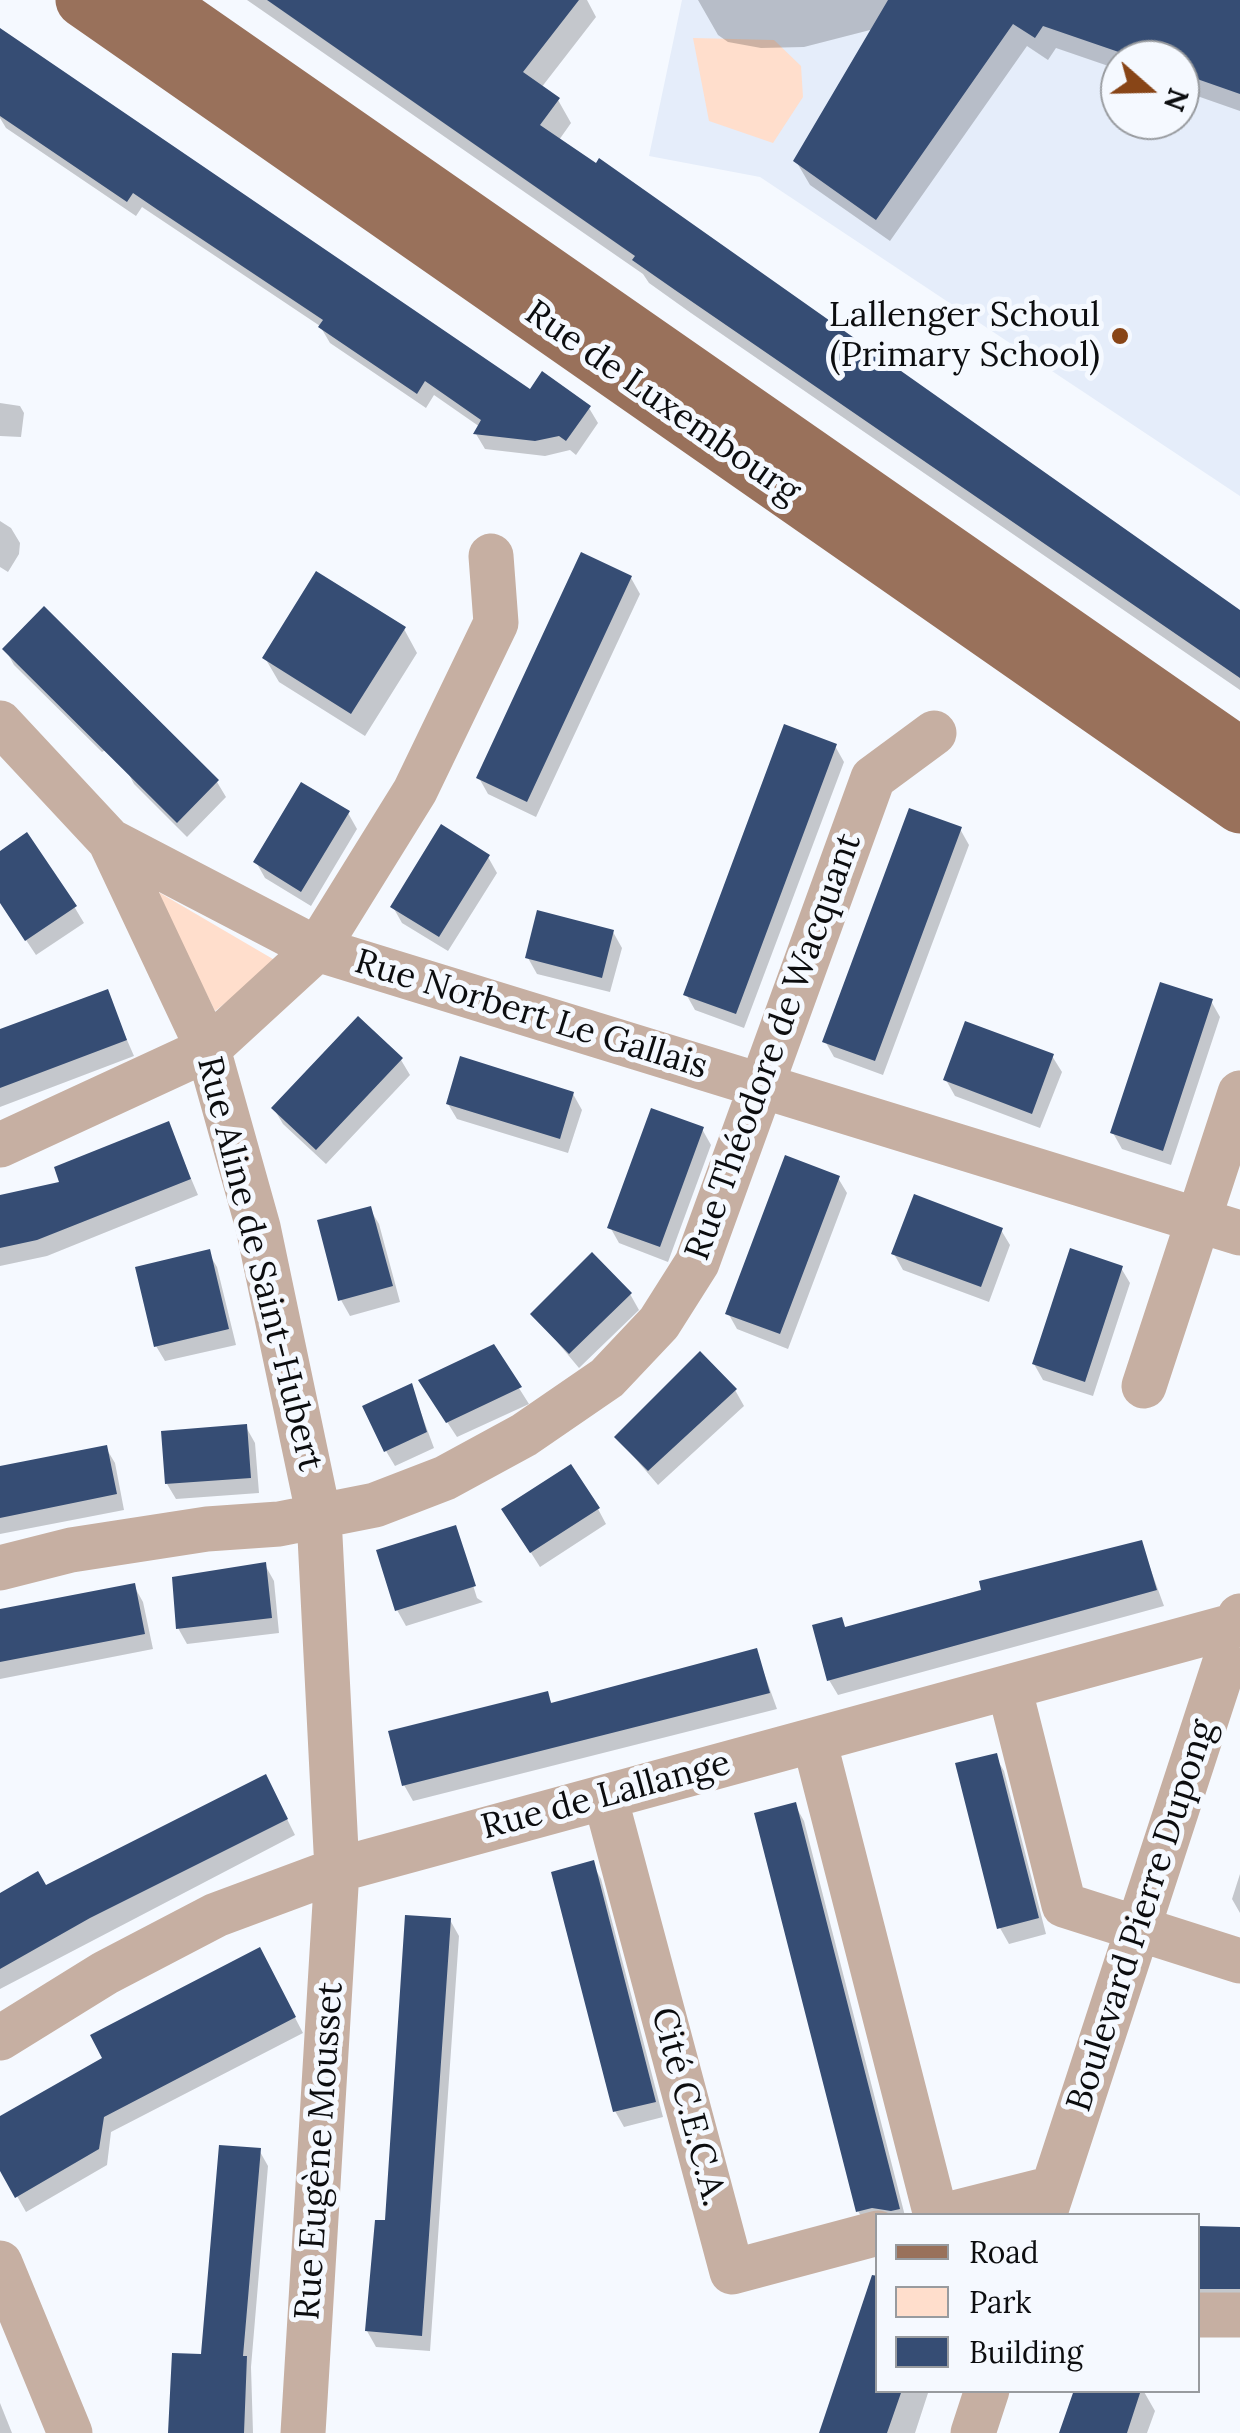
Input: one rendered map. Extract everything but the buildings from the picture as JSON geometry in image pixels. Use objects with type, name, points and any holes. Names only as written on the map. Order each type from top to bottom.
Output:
[{"type":"main road","name":"Rue de Luxembourg","points":[[83,0],[1240,806]]},
{"type":"main road","name":"Rue de Luxembourg","points":[[154,0],[1240,756]]},
{"type":"street","points":[[0,1145],[208,1048],[317,949],[415,791],[496,622],[490,556]]},
{"type":"street","name":"Rue Aline de Saint-Hubert","points":[[0,723],[110,841],[208,1048],[258,1227],[320,1517],[337,1870]]},
{"type":"street","name":"Rue Théodore de Wacquant","points":[[0,1568],[71,1550],[320,1517],[375,1505],[445,1478],[524,1436],[607,1378],[659,1323],[697,1263],[873,778],[934,732]]},
{"type":"street","name":"Rue Norbert Le Gallais","points":[[110,841],[317,949],[1219,1226]]},
{"type":"street","points":[[1144,1386],[1219,1226],[1240,1093]]},
{"type":"street","name":"Rue de Lallange","points":[[0,2038],[105,1973],[216,1915],[337,1870],[1239,1621]]},
{"type":"street","name":"Boulevard Pierre Dupong","points":[[1049,2202],[1239,1621]]},
{"type":"street","points":[[1008,1687],[1064,1905],[1240,1961]]},
{"type":"street","points":[[814,1740],[938,2213]]},
{"type":"street","name":"Cité C.E.C.A.","points":[[605,1797],[732,2272],[875,2234]]},
{"type":"street","name":"Rue Eugène Mousset","points":[[303,2433],[337,1870]]},
{"type":"street","points":[[963,2213],[1049,2202]]},
{"type":"street","points":[[0,2263],[70,2433]]},
{"type":"street","points":[[1200,2314],[1240,2315]]},
{"type":"street","points":[[973,2433],[986,2393]]},
{"type":"shaded area","name":"Lallenger Schoul (Primary School)","points":[[682,0],[1240,0],[1240,496],[760,177],[649,156]]},
{"type":"green space","points":[[693,38],[774,40],[801,66],[803,97],[773,143],[709,121]]},
{"type":"green space","points":[[155,890],[278,962],[215,1011]]},
{"type":"place","name":"Lallenger Schoul (Primary School)","points":[[1120,336]]}]
